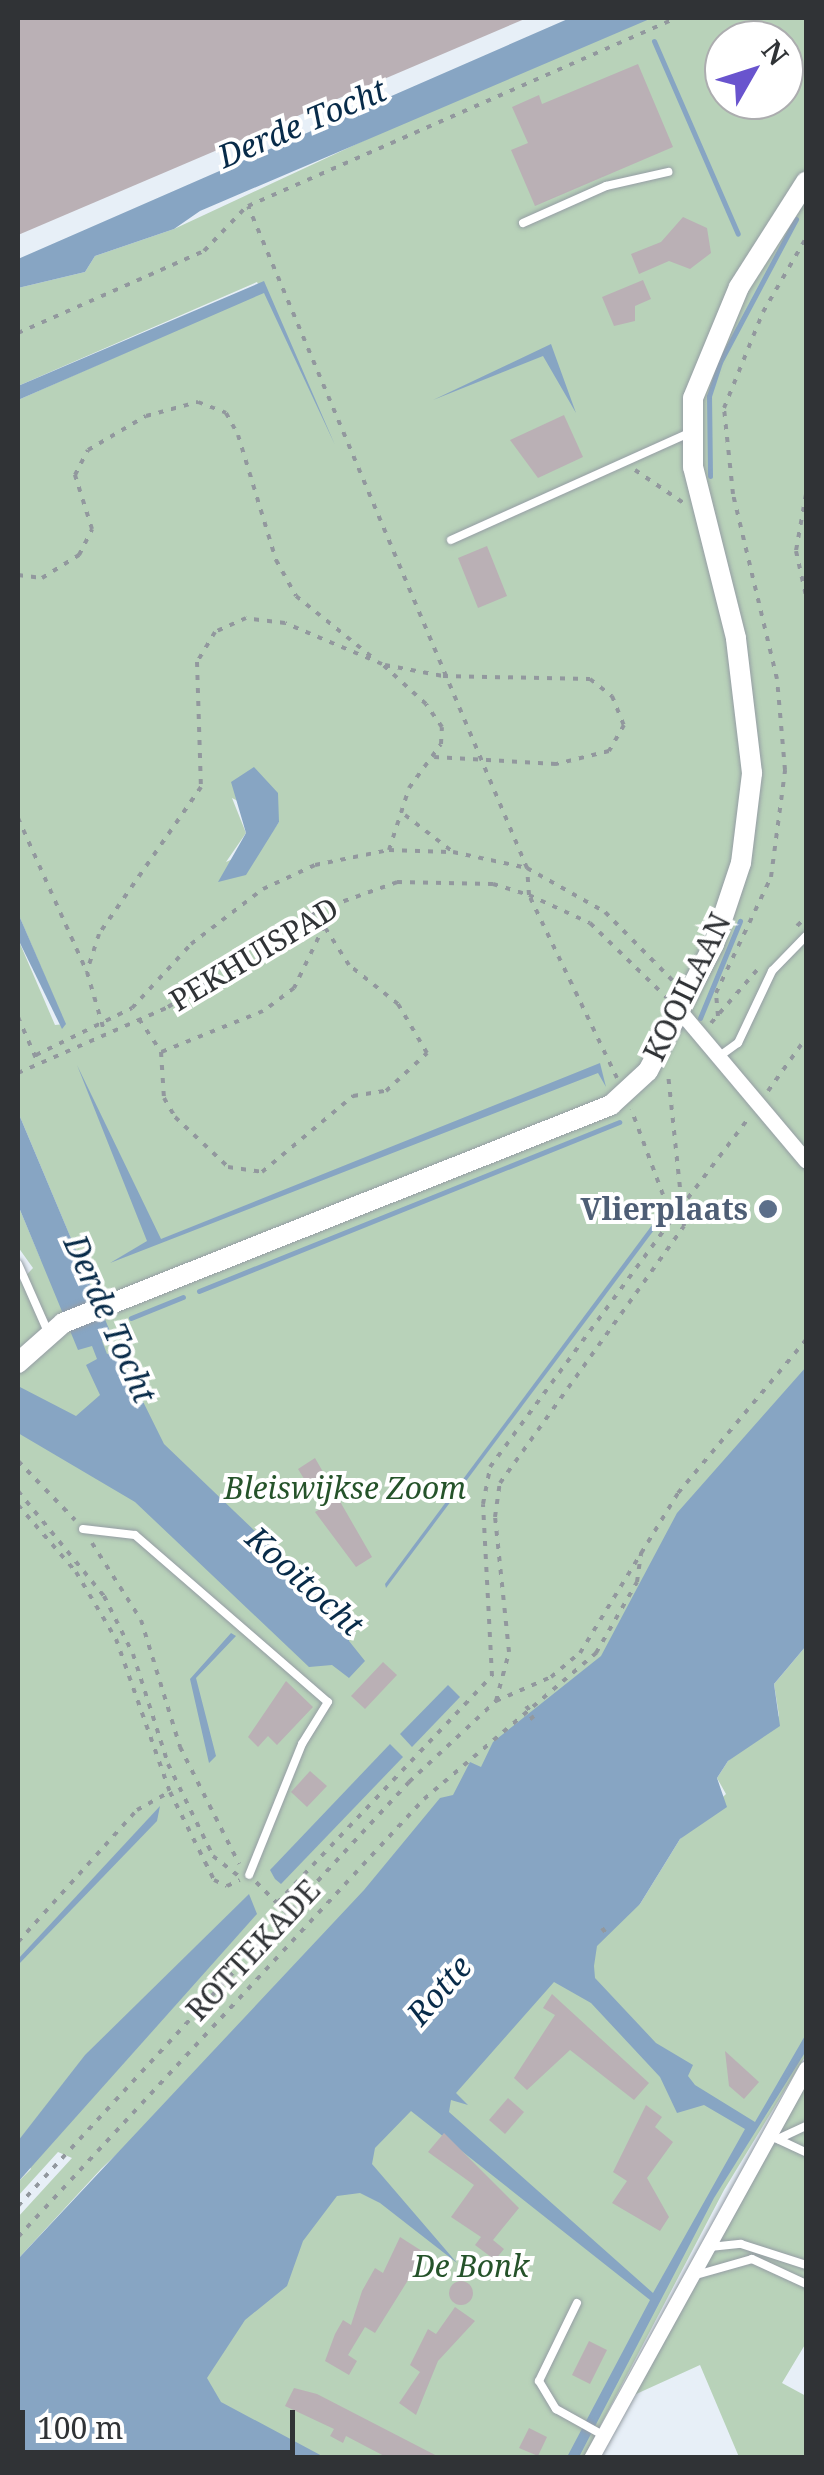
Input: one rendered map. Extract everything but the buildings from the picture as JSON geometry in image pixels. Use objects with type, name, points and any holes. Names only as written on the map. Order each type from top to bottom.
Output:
[{"type":"street","name":"KOOILAAN","points":[[626,1097],[714,944],[740,862],[752,774],[736,638],[701,503],[690,433],[710,346],[806,182]]},
{"type":"street","points":[[679,1010],[806,1161]]},
{"type":"street","points":[[18,1363],[56,1327],[626,1097]]},
{"type":"street","points":[[591,2458],[600,2433],[700,2248],[772,2136],[806,2068]]},
{"type":"lane","points":[[523,223],[606,186],[668,172]]},
{"type":"lane","points":[[451,540],[690,433]]},
{"type":"lane","points":[[717,1058],[738,1043],[772,971],[806,936]]},
{"type":"lane","points":[[18,1264],[56,1327]]},
{"type":"lane","points":[[82,1528],[135,1535],[328,1702],[302,1744],[248,1875]]},
{"type":"lane","points":[[772,2136],[806,2126]]},
{"type":"lane","points":[[772,2136],[806,2152]]},
{"type":"lane","points":[[700,2248],[740,2244],[806,2265]]},
{"type":"lane","points":[[686,2275],[752,2259],[806,2284]]},
{"type":"lane","points":[[578,2303],[539,2381],[556,2409],[600,2433]]},
{"type":"path","points":[[18,333],[204,252],[248,206],[676,18]]},
{"type":"path","points":[[248,206],[527,868],[529,896],[626,1097],[672,1219]]},
{"type":"path","name":"KOOILAAN","points":[[718,1016],[716,993],[771,876],[785,770],[777,680],[733,494],[724,408],[763,312],[806,238]]},
{"type":"path","points":[[18,575],[42,578],[79,555],[92,529],[75,475],[88,450],[146,416],[198,402],[226,414],[238,434],[276,560],[296,596],[382,664],[442,727],[433,758],[409,788],[405,815],[389,850]]},
{"type":"path","points":[[628,460],[670,497],[701,503],[733,494]]},
{"type":"path","points":[[806,494],[796,551],[806,596]]},
{"type":"path","points":[[87,972],[98,934],[201,787],[197,662],[215,632],[246,618],[285,623],[382,664],[443,676],[590,679],[612,696],[624,726],[608,751],[556,764],[479,756],[433,758]]},
{"type":"path","points":[[405,815],[453,852]]},
{"type":"path","points":[[18,818],[87,972],[105,1034]]},
{"type":"path","points":[[36,1055],[132,1008],[192,944],[263,889],[316,865],[389,850],[453,852],[527,868],[605,912],[678,987],[679,1010]]},
{"type":"path","name":"PEKHUISPAD","points":[[18,1072],[139,1019],[319,910],[397,882],[493,884],[529,896],[590,924],[679,1010]]},
{"type":"path","points":[[139,1019],[161,1052],[164,1098],[175,1118],[228,1167],[262,1172],[352,1096],[386,1092],[414,1071],[427,1053],[398,1004],[350,966],[324,926],[319,910]]},
{"type":"path","points":[[161,1052],[248,1018],[294,988],[324,926]]},
{"type":"path","points":[[18,1017],[38,1063]]},
{"type":"path","points":[[277,1903],[487,1687],[496,1654],[483,1504],[490,1467],[806,1038]]},
{"type":"path","points":[[496,1701],[509,1652],[495,1517],[500,1483],[648,1282],[684,1226],[685,1204],[668,1072]]},
{"type":"path","points":[[496,1701],[551,1677],[580,1653],[678,1493],[806,1340]]},
{"type":"path","points":[[18,1461],[82,1528],[140,1620],[180,1747],[248,1875],[288,1914]]},
{"type":"path","points":[[18,1492],[104,1596],[133,1654],[162,1750],[214,1856],[228,1875],[248,1875]]},
{"type":"path","points":[[18,1505],[76,1572],[108,1626],[170,1792],[214,1880],[227,1886],[248,1875]]},
{"type":"path","points":[[18,2237],[424,1799],[526,1706],[570,1680],[610,1634],[637,1582],[641,1552]]},
{"type":"path","name":"ROTTEKADE","points":[[18,2206],[288,1914],[496,1701]]},
{"type":"path","points":[[526,1706],[534,1716],[528,1721]]},
{"type":"path","points":[[18,1942],[137,1810],[170,1792]]},
{"type":"path","points":[[602,1928],[608,1936]]},
{"type":"green space","name":"Bleiswijkse Zoom","points":[[627,18],[806,18],[806,1418],[627,1671],[101,2169],[18,2259],[18,2217],[72,2158],[58,2152],[18,2196],[18,2182],[31,2169],[18,2141],[18,1284],[33,1268],[18,1247],[18,1205],[41,1260],[72,1241],[18,1112],[18,939],[55,1025],[65,1024],[18,913],[18,400],[262,292],[257,282],[18,386],[18,288],[85,272],[95,256],[174,229]],"holes":[[[232,798],[279,822],[263,845],[226,862],[246,833]]]},
{"type":"green space","name":"De Bonk","points":[[806,1646],[806,2055],[724,2190],[584,2457],[93,2458],[370,2086],[640,1904],[680,1839],[726,1794],[717,1778],[728,1761],[779,1716],[774,1684]]},
{"type":"green space","points":[[806,2080],[806,2343],[782,2383],[806,2396],[806,2457],[739,2457],[700,2365],[623,2400]]},
{"type":"water","points":[[570,18],[652,18],[200,211],[174,229],[95,256],[85,272],[18,288],[18,259]]},
{"type":"water","points":[[264,281],[335,445],[264,293],[18,400],[18,386]]},
{"type":"water","points":[[551,344],[576,413],[543,356],[433,400]]},
{"type":"water","points":[[254,767],[278,793],[279,822],[246,875],[218,882],[246,833],[231,782]]},
{"type":"water","points":[[18,913],[66,1024],[62,1029],[18,939]]},
{"type":"water","points":[[600,1063],[606,1087],[598,1073],[110,1263],[147,1241],[77,1065],[161,1239]]},
{"type":"water","name":"Kooitocht","points":[[18,1112],[112,1336],[102,1341],[107,1354],[118,1351],[164,1444],[351,1623],[349,1641],[365,1661],[349,1678],[332,1665],[309,1667],[135,1502],[18,1433],[18,1386],[76,1416],[100,1395],[86,1365],[97,1359],[92,1346],[78,1350],[18,1205]]},
{"type":"water","points":[[661,1213],[663,1218],[386,1588],[385,1584]]},
{"type":"water","name":"Rotte","points":[[806,1367],[806,1646],[774,1684],[780,1726],[728,1761],[717,1778],[727,1807],[680,1839],[640,1904],[597,1946],[594,1966],[595,1978],[656,2043],[693,2065],[688,2076],[695,2085],[755,2122],[806,2034],[806,2051],[714,2198],[579,2457],[567,2457],[650,2300],[411,2111],[375,2148],[372,2164],[457,2263],[380,2203],[360,2193],[337,2196],[303,2241],[287,2286],[245,2320],[207,2378],[221,2402],[324,2457],[18,2457],[18,2259],[364,1890],[440,1798],[453,1795],[470,1762],[481,1767],[493,1742],[601,1656],[677,1513]],"holes":[[[554,1982],[591,2003],[660,2077],[677,2113],[704,2105],[745,2129],[653,2293],[449,2112],[451,2100],[468,2105],[456,2093]]]},
{"type":"water","points":[[231,1633],[236,1636],[196,1678],[216,1756],[209,1763],[190,1679]]},
{"type":"water","points":[[448,1685],[460,1697],[412,1747],[400,1734]]},
{"type":"water","points":[[390,1744],[403,1757],[281,1884],[270,1870]]},
{"type":"water","points":[[160,1806],[157,1821],[18,1965],[18,1959]]},
{"type":"water","points":[[249,1894],[257,1914],[18,2182],[18,2141],[85,2055]]},
{"type":"waterway","points":[[654,41],[738,234]]},
{"type":"waterway","points":[[710,476],[709,396],[720,362],[796,219]]},
{"type":"waterway","points":[[700,1018],[740,921]]},
{"type":"waterway","points":[[199,1291],[619,1122]]},
{"type":"waterway","name":"Derde Tocht","points":[[131,1318],[183,1297]]},
{"type":"place","name":"Vlierplaats","points":[[768,1209]]}]
